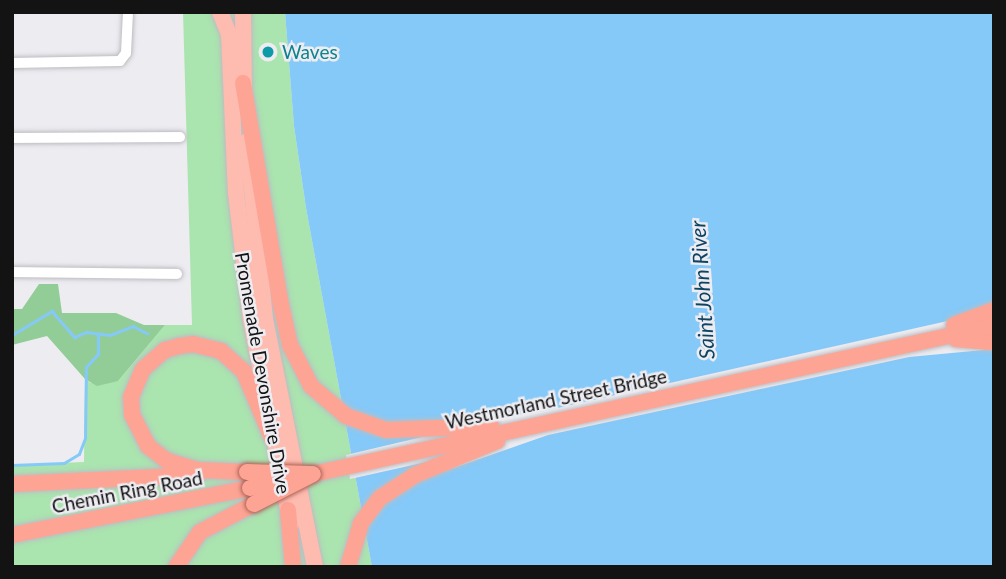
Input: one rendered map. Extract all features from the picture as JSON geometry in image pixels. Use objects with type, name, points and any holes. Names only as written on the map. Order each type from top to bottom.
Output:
[{"type":"highway","points":[[243,83],[272,265],[300,368],[327,402],[346,416],[386,430],[545,422]]},
{"type":"highway","points":[[917,342],[994,310]]},
{"type":"highway","name":"Westmorland Street Bridge","points":[[313,474],[994,326]]},
{"type":"highway","points":[[940,338],[994,342]]},
{"type":"highway","points":[[272,438],[252,387],[233,360],[193,344],[165,350],[143,369],[131,397],[139,434],[167,461],[221,474],[250,488],[313,474]]},
{"type":"highway","points":[[348,567],[361,523],[396,486],[545,422]]},
{"type":"highway","points":[[12,484],[221,474]]},
{"type":"highway","points":[[176,567],[200,533],[250,488],[313,474]]},
{"type":"highway","name":"Chemin Ring Road","points":[[14,535],[250,488]]},
{"type":"highway","points":[[288,510],[293,567]]},
{"type":"main road","name":"Promenade Devonshire Drive","points":[[220,12],[229,34],[245,278],[272,438],[301,567]]},
{"type":"main road","name":"Promenade Devonshire Drive","points":[[243,12],[243,83],[265,319],[315,567]]},
{"type":"street","points":[[12,63],[123,59],[128,12]]},
{"type":"street","points":[[12,138],[180,138]]},
{"type":"street","points":[[12,272],[177,274]]},
{"type":"green space","points":[[183,12],[285,12],[294,126],[306,208],[372,567],[12,567],[12,465],[84,462],[85,379],[91,383],[118,381],[165,325],[192,325]]},
{"type":"green space","points":[[39,284],[58,284],[62,313],[116,313],[144,325],[165,325],[118,381],[97,386],[85,379],[47,336],[12,345],[12,309],[22,309]]},
{"type":"water","name":"Saint John River","points":[[285,12],[994,12],[994,567],[372,567],[306,208],[294,126]]},
{"type":"pier","points":[[961,318],[994,349],[909,357],[548,435],[425,478],[358,519],[431,461],[350,479],[346,455],[422,437],[402,436],[375,423],[494,420]]},
{"type":"waterway","points":[[12,335],[52,311],[75,337],[86,332],[110,335],[133,326],[147,333]]},
{"type":"waterway","points":[[12,465],[64,463],[79,454],[85,438],[86,367],[98,354],[98,336]]},
{"type":"place","name":"Waves","points":[[268,52]]}]
